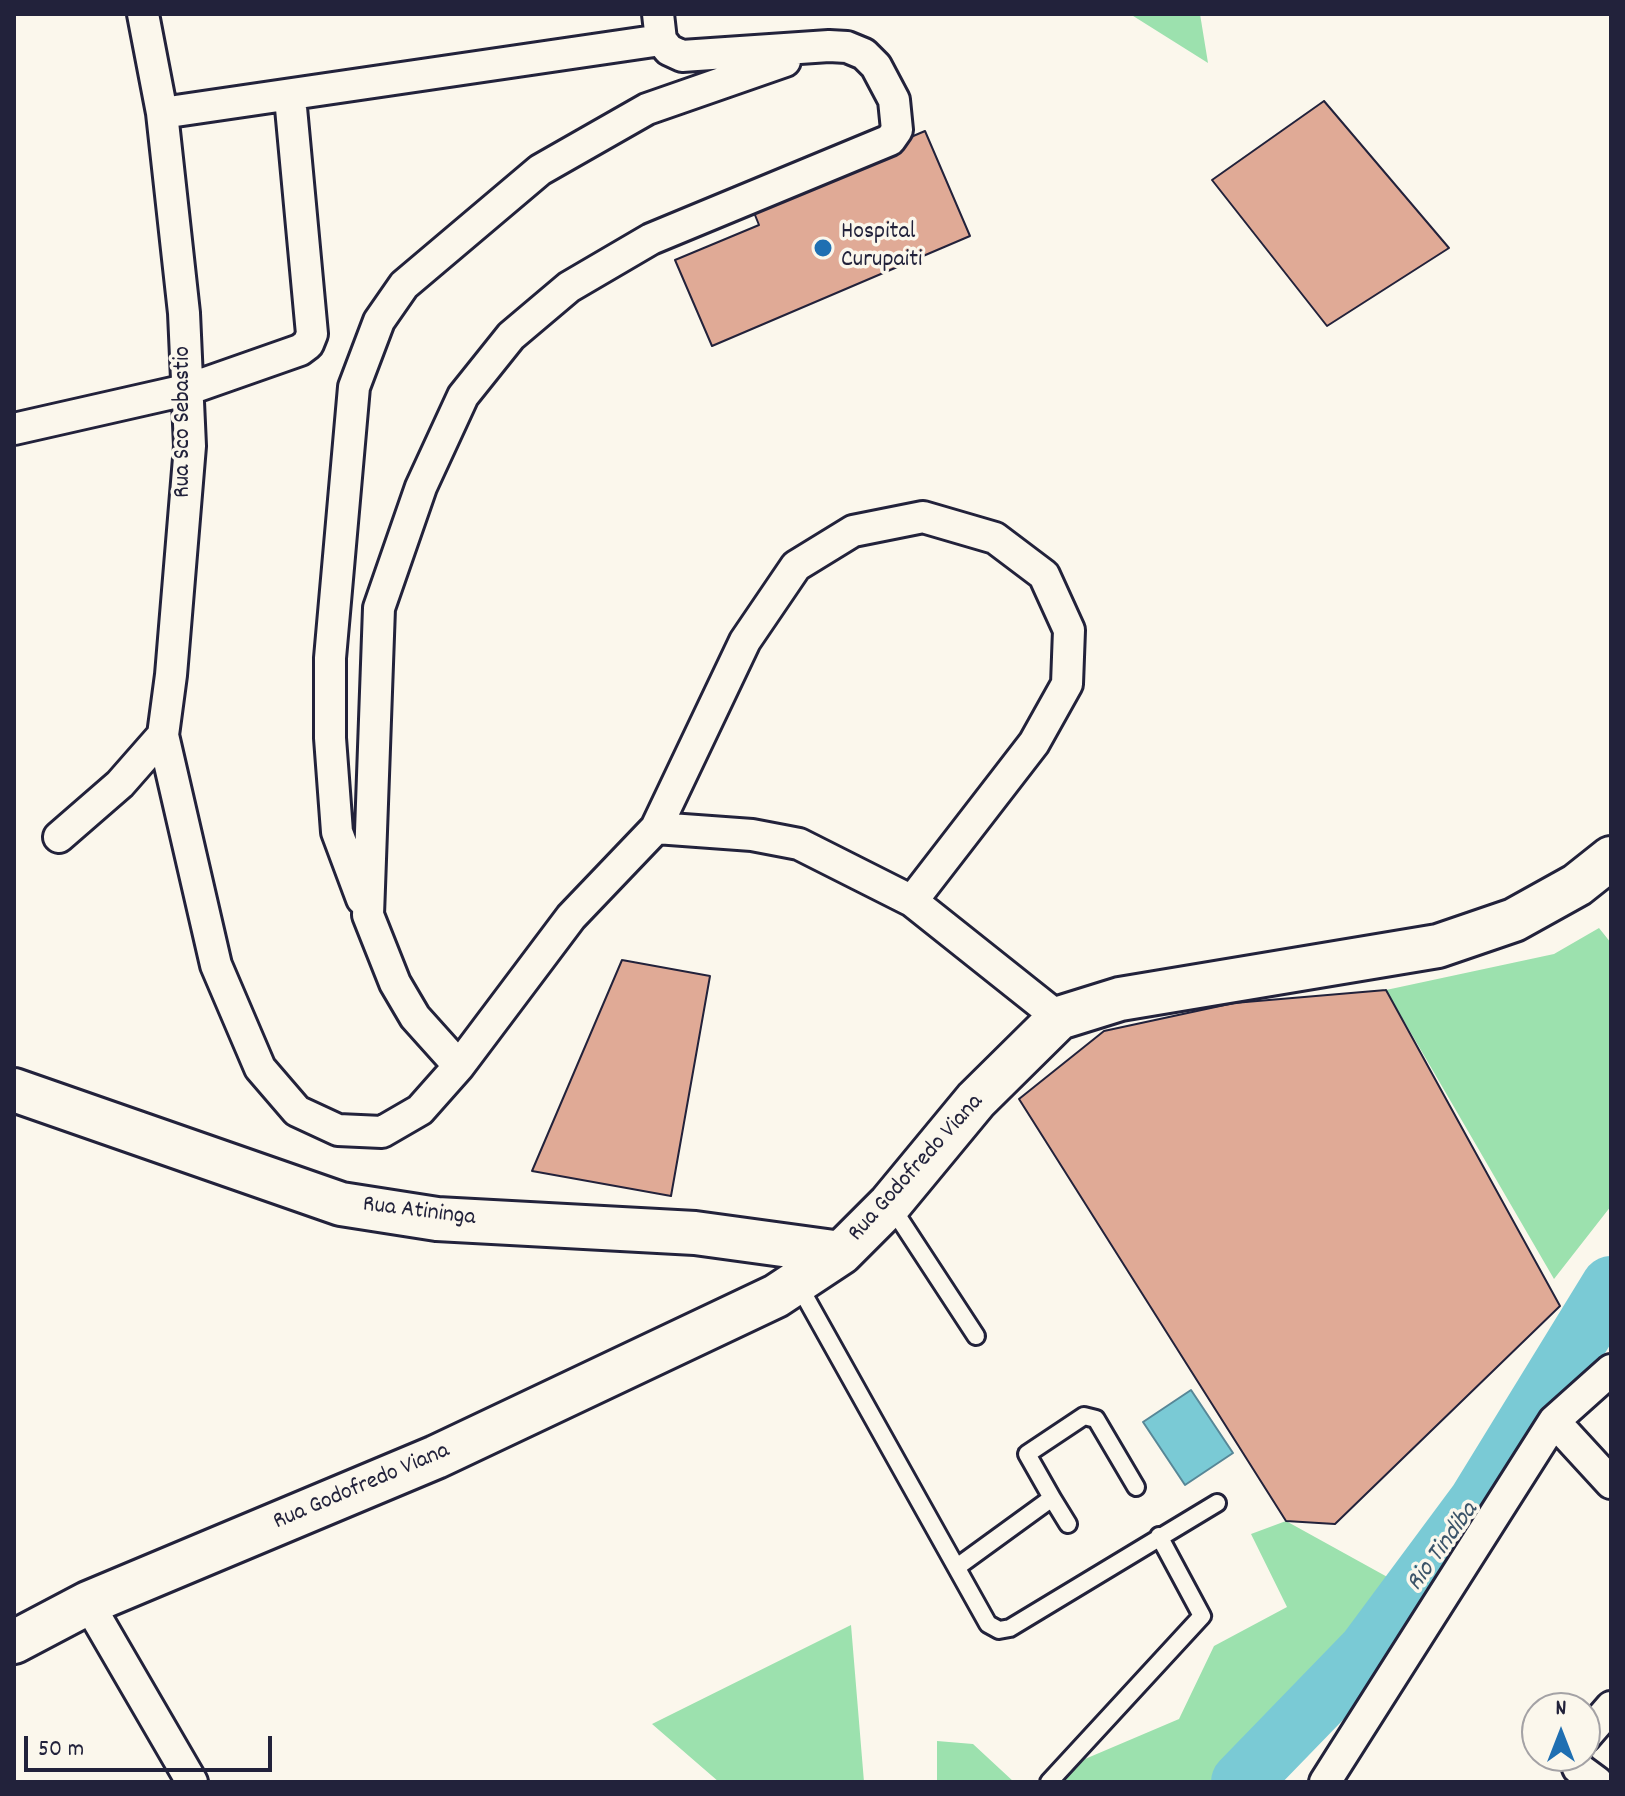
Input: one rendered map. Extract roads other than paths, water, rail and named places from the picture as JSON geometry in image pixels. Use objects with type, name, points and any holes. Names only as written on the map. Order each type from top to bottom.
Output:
[{"type":"main road","name":"Rua Godofredo Viana","points":[[14,1642],[88,1603],[436,1457],[776,1296],[841,1253],[890,1204],[976,1100],[1059,1018],[1120,999],[1438,946],[1514,920],[1577,885],[1611,858]]},
{"type":"main road","name":"Rua Atininga","points":[[14,1090],[341,1204],[437,1219],[695,1233],[841,1253]]},
{"type":"street","name":"Rua Sco Sebastio","points":[[143,14],[162,113],[184,313],[190,446],[163,735],[216,965],[260,1068],[297,1111],[338,1130],[382,1132],[420,1110],[459,1066],[571,917],[656,828],[745,641],[796,566],[853,531],[923,517],[995,538],[1044,575],[1069,630],[1067,684],[1034,743],[912,901]]},
{"type":"street","points":[[162,113],[290,97],[660,27],[669,50],[682,56],[701,58],[847,47],[864,54],[876,66],[894,100],[897,130],[890,140],[651,239],[569,287],[511,336],[463,396],[421,487],[379,608],[368,915]]},
{"type":"street","points":[[459,1066],[415,1017],[395,983],[337,832],[330,738],[330,658],[354,387],[379,321],[404,285],[540,170],[647,109],[829,46]]},
{"type":"street","points":[[14,429],[186,390],[300,350],[312,334],[290,97]]},
{"type":"street","points":[[59,837],[120,784],[163,735]]},
{"type":"street","points":[[656,828],[752,835],[799,844],[912,901],[1059,1018]]},
{"type":"street","points":[[1325,1782],[1554,1421],[1611,1370]]},
{"type":"street","points":[[1554,1421],[1611,1483]]},
{"type":"street","points":[[88,1603],[192,1782]]},
{"type":"lane","points":[[890,1204],[976,1336]]},
{"type":"lane","points":[[797,1282],[988,1624],[999,1630],[1010,1628],[1217,1503]]},
{"type":"lane","points":[[1068,1524],[1027,1454],[1084,1416],[1096,1419],[1136,1487]]},
{"type":"lane","points":[[957,1567],[1052,1498]]},
{"type":"lane","points":[[1049,1782],[1202,1616],[1159,1536]]},
{"type":"water","points":[[1191,1390],[1233,1453],[1185,1485],[1143,1422]]},
{"type":"waterway","name":"Rio Tindiba","points":[[1241,1782],[1367,1652],[1479,1501],[1611,1286]]},
{"type":"place","name":"Hospital Curupaiti","points":[[823,248]]}]
